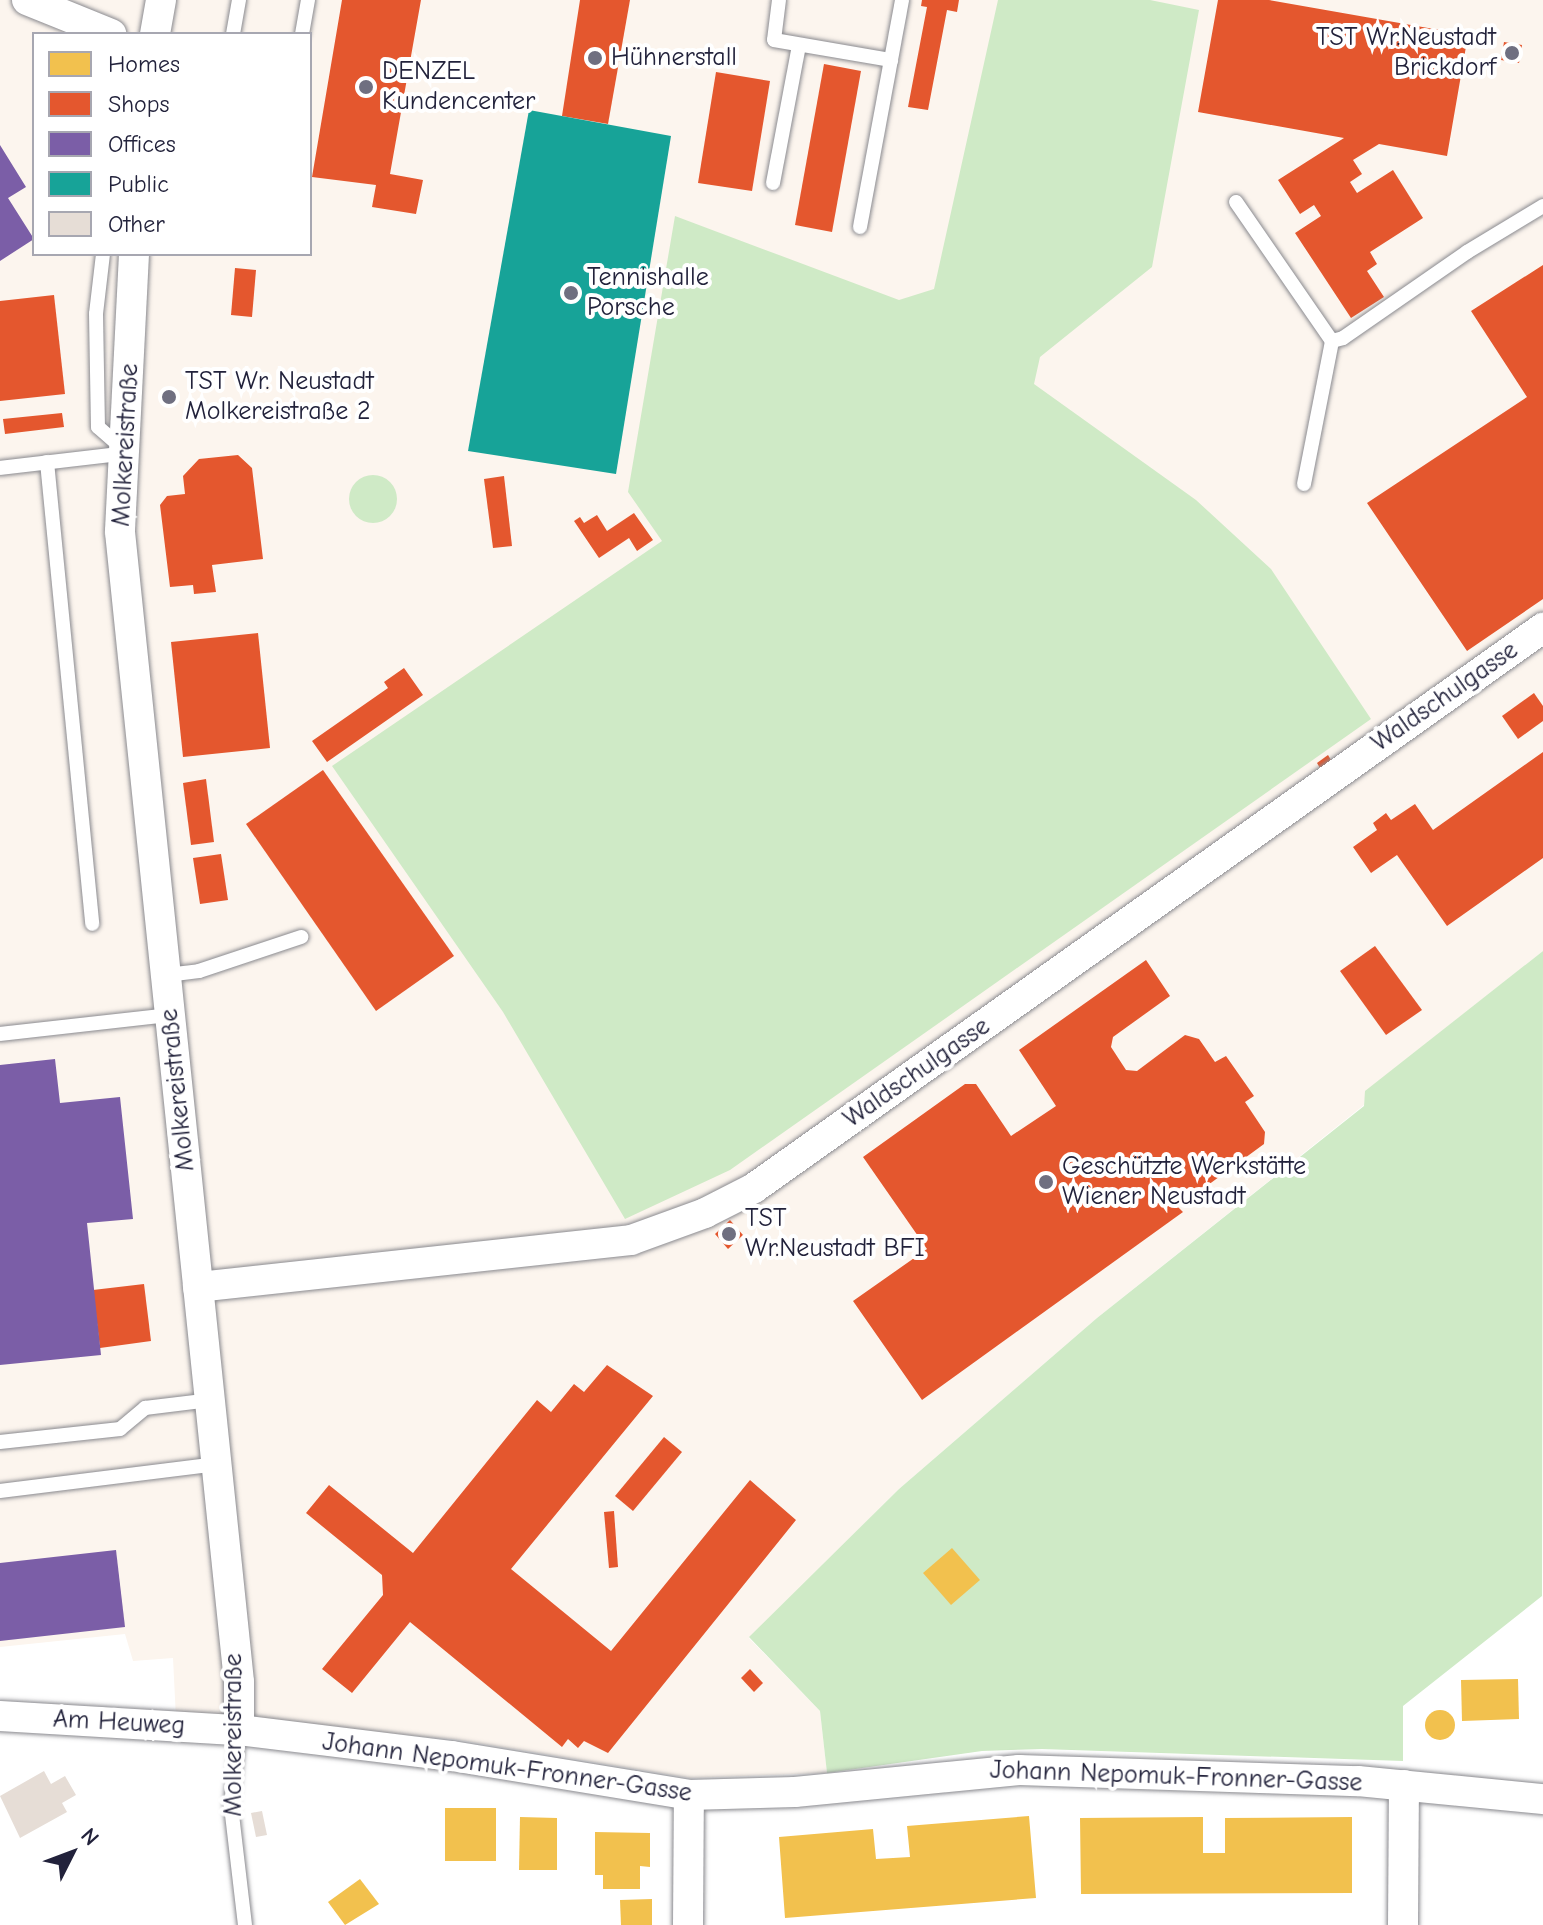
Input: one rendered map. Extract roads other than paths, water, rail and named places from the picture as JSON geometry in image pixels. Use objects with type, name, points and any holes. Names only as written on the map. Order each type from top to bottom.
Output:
[{"type":"street","points":[[27,0],[106,32]]},
{"type":"street","points":[[155,32],[161,0]]},
{"type":"street","name":"Molkereistraße","points":[[134,256],[127,453],[120,532],[239,1682],[239,1730]]},
{"type":"street","name":"Waldschulgasse","points":[[198,1287],[631,1240],[705,1213],[754,1188],[1543,628]]},
{"type":"street","name":"Am Heuweg","points":[[0,1716],[239,1730]]},
{"type":"street","name":"Johann Nepomuk-Fronner-Gasse","points":[[239,1730],[452,1756],[689,1795],[795,1792],[1019,1770],[1404,1785],[1543,1799]]},
{"type":"street","points":[[1403,1925],[1404,1785]]},
{"type":"street","points":[[688,1925],[689,1795]]},
{"type":"lane","points":[[233,32],[239,0]]},
{"type":"lane","points":[[302,32],[308,0]]},
{"type":"lane","points":[[779,0],[774,40],[891,60]]},
{"type":"lane","points":[[860,227],[902,0]]},
{"type":"lane","points":[[773,183],[799,45]]},
{"type":"lane","points":[[1236,202],[1332,341],[1304,484]]},
{"type":"lane","points":[[1332,341],[1543,206]]},
{"type":"lane","points":[[103,256],[96,314],[98,427],[127,453]]},
{"type":"lane","points":[[0,468],[127,453]]},
{"type":"lane","points":[[47,462],[92,924]]},
{"type":"lane","points":[[167,975],[199,971],[301,937]]},
{"type":"lane","points":[[0,1034],[170,1015]]},
{"type":"lane","points":[[0,1442],[120,1429],[145,1408],[210,1400]]},
{"type":"lane","points":[[0,1491],[217,1464]]},
{"type":"lane","name":"Molkereistraße","points":[[239,1730],[231,1806],[245,1925]]},
{"type":"place","name":"TST Wr.Neustadt Brickdorf","points":[[1512,53]]},
{"type":"place","name":"Hühnerstall","points":[[595,58]]},
{"type":"place","name":"DENZEL Kundencenter","points":[[366,87]]},
{"type":"place","name":"Tennishalle Porsche","points":[[571,293]]},
{"type":"place","name":"TST Wr. Neustadt Molkereistraße 2","points":[[169,397]]},
{"type":"place","name":"Geschützte Werkstätte Wiener Neustadt","points":[[1046,1182]]},
{"type":"place","name":"TST Wr.Neustadt BFI","points":[[729,1234]]}]
